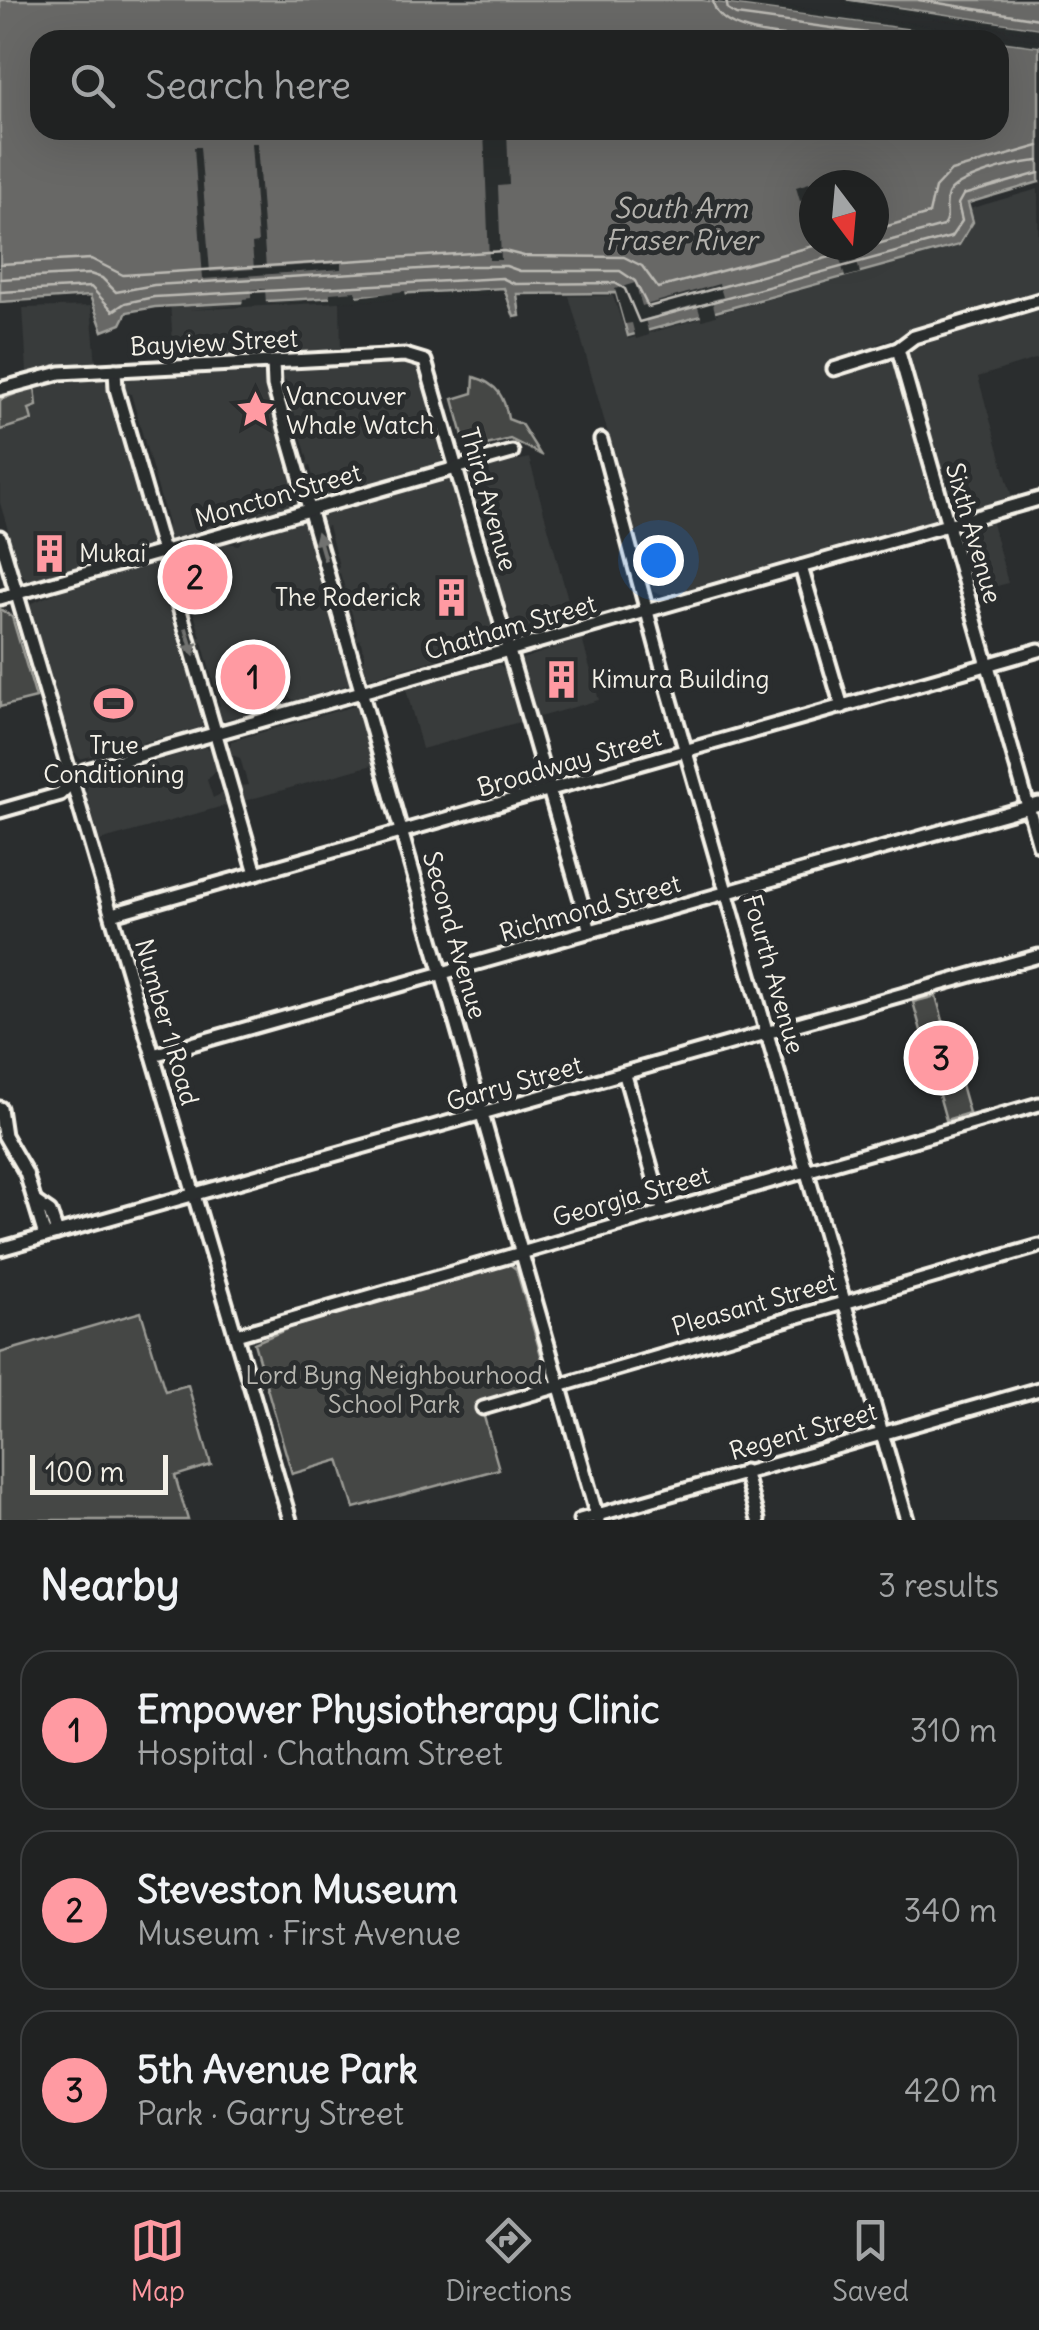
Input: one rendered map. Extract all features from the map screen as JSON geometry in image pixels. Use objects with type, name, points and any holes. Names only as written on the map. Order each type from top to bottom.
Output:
[{"type":"street","points":[[834,368],[898,349],[914,337],[1039,300]]},
{"type":"street","name":"Sixth Avenue","points":[[898,349],[987,664],[1034,805],[1039,845]]},
{"type":"street","name":"Bayview Street","points":[[0,389],[48,374],[115,370],[412,355],[428,366]]},
{"type":"street","name":"Second Avenue","points":[[273,362],[274,386],[597,1518]]},
{"type":"street","name":"Third Avenue","points":[[428,366],[590,931]]},
{"type":"street","points":[[115,370],[116,389],[256,873]]},
{"type":"street","name":"Fourth Avenue","points":[[602,440],[908,1520]]},
{"type":"street","name":"Moncton Street","points":[[0,598],[512,452]]},
{"type":"street","name":"Chatham Street","points":[[0,811],[60,794],[84,771],[1039,499]]},
{"type":"street","name":"Number 1 Road","points":[[0,537],[290,1520]]},
{"type":"street","points":[[802,567],[842,707]]},
{"type":"street","name":"Broadway Street","points":[[112,914],[1039,650]]},
{"type":"street","name":"Richmond Street","points":[[153,1055],[1034,805]]},
{"type":"street","name":"Garry Street","points":[[0,1250],[1039,956]]},
{"type":"street","points":[[625,1075],[663,1210]]},
{"type":"street","name":"Georgia Street","points":[[236,1335],[1039,1104]]},
{"type":"street","points":[[0,1108],[4,1135],[26,1172],[34,1201],[51,1234]]},
{"type":"street","name":"Pleasant Street","points":[[483,1408],[1039,1246]]},
{"type":"street","name":"Regent Street","points":[[580,1520],[1039,1389]]},
{"type":"street","points":[[744,1471],[758,1520]]},
{"type":"shaded area","points":[[1038,189],[1039,294],[877,344],[882,360],[926,338],[1032,309],[1039,312],[1039,358],[978,377],[1012,497],[665,595],[653,592],[569,296],[613,296],[628,339],[959,245],[973,222],[969,209]]},
{"type":"shaded area","points":[[186,271],[190,307],[340,299],[341,352],[174,360],[168,272]]},
{"type":"shaded area","points":[[91,306],[96,364],[27,372],[23,308]]},
{"type":"shaded area","points":[[408,361],[421,370],[444,453],[441,464],[316,498],[309,490],[314,481],[310,466],[304,469],[308,460],[294,412],[288,415],[293,406],[286,380],[279,382],[279,373],[286,368]]},
{"type":"shaded area","points":[[256,368],[269,376],[264,385],[292,486],[302,491],[301,502],[289,509],[169,540],[163,533],[168,524],[131,394],[123,392],[123,381],[132,375]]},
{"type":"shaded area","points":[[100,377],[110,388],[152,542],[146,550],[29,581],[21,574],[0,503],[0,395],[46,380],[55,384]]},
{"type":"shaded area","points":[[529,458],[574,621],[522,636],[508,625],[509,615],[467,477],[476,469]]},
{"type":"shaded area","points":[[441,478],[452,479],[456,486],[499,636],[487,646],[369,678],[360,668],[365,657],[360,639],[354,643],[357,633],[348,600],[342,603],[347,595],[340,573],[334,575],[339,566],[328,526],[321,529],[319,519],[328,510],[335,512]]},
{"type":"shaded area","points":[[299,519],[309,522],[319,555],[312,556],[338,647],[346,649],[353,683],[295,701],[287,696],[280,698],[276,707],[222,720],[215,713],[213,705],[220,706],[202,642],[193,637],[201,637],[189,597],[180,592],[187,592],[182,574],[172,562],[183,552],[219,541],[238,545],[245,538]]},
{"type":"shaded area","points":[[992,523],[1008,583],[980,591],[970,587],[960,537],[966,531]]},
{"type":"shaded area","points":[[149,561],[163,565],[167,576],[162,585],[168,605],[175,602],[170,612],[187,669],[193,667],[189,675],[199,712],[203,708],[207,720],[199,728],[80,759],[73,750],[31,620],[30,604],[85,580],[147,566]]},
{"type":"shaded area","points":[[582,639],[599,700],[536,718],[522,659]]},
{"type":"shaded area","points":[[499,664],[510,674],[523,721],[422,749],[406,689]]},
{"type":"shaded area","points":[[354,706],[362,714],[376,764],[244,801],[241,798],[239,786],[248,785],[240,758],[229,754],[231,741]]},
{"type":"shaded area","points":[[205,747],[216,751],[220,766],[207,780],[213,798],[226,791],[227,805],[100,841],[86,793],[89,781]]},
{"type":"green space","points":[[474,377],[499,393],[508,419],[521,424],[540,454],[510,439],[467,450],[453,399],[473,393]]},
{"type":"green space","points":[[35,386],[37,406],[29,409],[32,420],[0,430],[0,400]]},
{"type":"green space","points":[[217,550],[229,590],[192,601],[181,560]]},
{"type":"green space","points":[[0,609],[12,617],[36,698],[0,707]]},
{"type":"green space","points":[[936,996],[969,1113],[946,1120],[913,1002]]},
{"type":"green space","name":"Lord Byng Neighbourhood School Park","points":[[508,1263],[516,1269],[550,1386],[481,1406],[499,1469],[354,1508],[339,1460],[292,1474],[254,1343],[292,1327]]},
{"type":"green space","points":[[141,1312],[165,1391],[188,1385],[211,1465],[175,1476],[188,1520],[0,1520],[0,1353]]},
{"type":"water","name":"South Arm Fraser River","points":[[0,0],[702,0],[920,30],[30,30],[30,140],[1009,140],[1009,42],[1039,46],[1039,182],[968,203],[973,222],[959,245],[628,336],[616,293],[517,294],[520,316],[514,317],[504,288],[155,307],[127,312],[121,324],[103,331],[90,296],[0,302]]},
{"type":"water","points":[[847,0],[1039,0],[1039,29]]},
{"type":"pier","points":[[702,0],[738,0],[958,30],[922,30]]},
{"type":"pier","points":[[842,0],[1039,29],[1039,34],[847,5]]},
{"type":"pier","points":[[1009,37],[1039,41],[1039,46],[1009,42]]},
{"type":"pier","points":[[484,140],[507,140],[509,185],[498,186],[501,260],[489,260]]},
{"type":"pier","points":[[251,143],[257,143],[266,268],[341,263],[341,269],[203,279],[194,147],[200,147],[210,272],[254,269],[252,244],[258,243]]},
{"type":"pier","points":[[840,260],[856,260],[860,273],[845,277]]},
{"type":"pier","points":[[635,283],[642,306],[719,284],[723,297],[712,300],[716,316],[702,320],[697,304],[645,319],[649,335],[636,339],[632,323],[625,324],[615,289]]},
{"type":"pier","points":[[265,289],[266,304],[330,299],[330,293],[356,291],[357,297],[405,291],[406,296],[488,290],[488,294],[188,310],[242,305],[243,299],[251,298],[251,290]]},
{"type":"place","name":"Vancouver Whale Watch","points":[[256,410]]},
{"type":"place","name":"Mukai","points":[[49,553]]},
{"type":"place","name":"Steveston Museum","points":[[195,577]]},
{"type":"place","name":"The Roderick","points":[[451,597]]},
{"type":"place","name":"Empower Physiotherapy Clinic","points":[[253,677]]},
{"type":"place","name":"Kimura Building","points":[[561,679]]},
{"type":"place","name":"True Conditioning","points":[[114,704]]},
{"type":"place","name":"5th Avenue Park","points":[[941,1058]]}]
